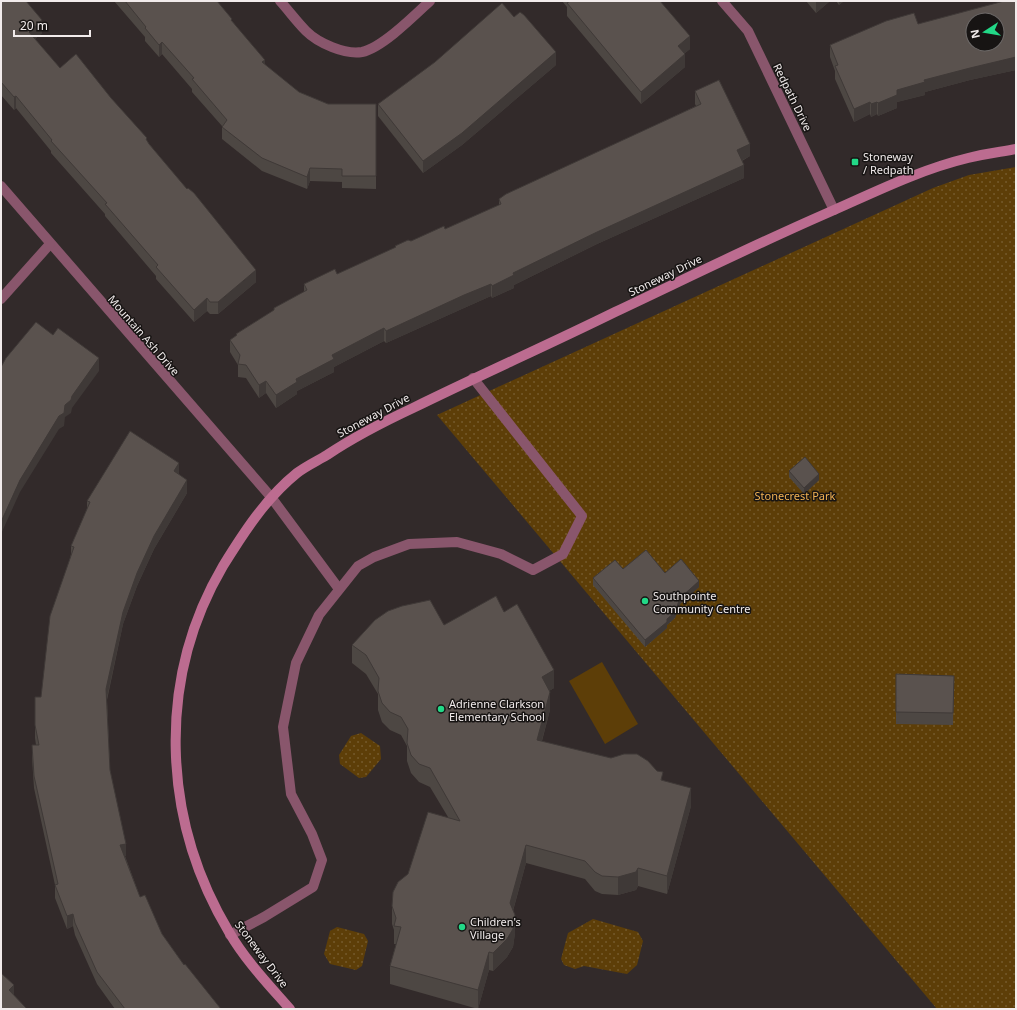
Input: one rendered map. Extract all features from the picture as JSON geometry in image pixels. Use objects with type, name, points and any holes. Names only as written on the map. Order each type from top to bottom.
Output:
[{"type":"street","points":[[280,1],[307,32],[319,41],[335,49],[362,52],[376,46],[430,1]]},
{"type":"street","name":"Redpath Drive","points":[[722,1],[748,31],[834,210]]},
{"type":"street","name":"Stoneway Drive","points":[[290,1009],[258,972],[230,935],[207,892],[191,848],[182,810],[175,763],[176,715],[182,671],[194,628],[210,588],[239,539],[271,497],[298,473],[373,427],[764,240],[911,177],[966,158],[1016,149]]},
{"type":"street","name":"Mountain Ash Drive","points":[[1,186],[271,497],[339,589]]},
{"type":"street","points":[[1,299],[50,244]]},
{"type":"street","points":[[230,935],[264,917],[313,887],[320,867],[322,860],[312,834],[291,794],[283,727],[296,663],[319,615],[358,566],[374,557],[409,544],[457,542],[501,554],[533,570],[563,554],[582,516],[473,378]]},
{"type":"green space","name":"Stonecrest Park","points":[[1016,167],[1016,1009],[937,1009],[437,415],[933,188],[969,175]]},
{"type":"green space","points":[[602,662],[638,724],[605,744],[569,681]]},
{"type":"green space","points":[[361,733],[380,746],[381,759],[366,777],[359,778],[340,764],[339,755],[351,736]]},
{"type":"green space","points":[[593,919],[638,932],[643,941],[637,965],[627,974],[584,966],[575,969],[564,965],[561,959],[568,933]]},
{"type":"green space","points":[[337,927],[364,934],[368,941],[362,966],[356,970],[330,964],[324,954],[330,931]]},
{"type":"building","points":[[1,1],[26,1],[42,20],[29,32],[60,68],[76,54],[111,98],[147,138],[146,139],[149,144],[187,189],[188,188],[194,193],[256,270],[218,302],[210,302],[207,298],[194,310],[156,267],[158,265],[105,204],[107,203],[51,141],[52,140],[16,96],[14,97],[1,82]]},
{"type":"building","points":[[125,1],[217,1],[265,60],[262,62],[299,92],[328,104],[376,104],[376,176],[342,176],[342,169],[310,168],[307,177],[262,158],[222,127],[227,120],[192,79],[194,78],[162,42],[159,45]]},
{"type":"building","points":[[570,1],[660,1],[690,36],[678,46],[685,54],[641,92],[567,3]]},
{"type":"building","points":[[1004,1],[1016,1],[1016,57],[924,80],[925,82],[897,90],[897,95],[878,103],[871,104],[870,102],[854,109],[835,66],[838,65],[830,45],[886,21],[914,13],[918,24]]},
{"type":"building","points":[[502,3],[514,17],[520,12],[524,15],[556,52],[462,133],[423,161],[378,104],[435,62]]},
{"type":"building","points":[[719,80],[750,144],[737,150],[744,165],[597,232],[513,273],[514,275],[492,286],[491,284],[464,295],[386,331],[384,328],[332,355],[334,359],[296,379],[297,382],[276,395],[266,381],[259,385],[246,365],[238,364],[240,355],[230,340],[237,335],[236,334],[274,310],[274,308],[307,290],[304,284],[335,269],[337,274],[408,240],[411,241],[444,226],[445,229],[501,204],[499,199],[506,194],[701,104],[695,91]]},
{"type":"building","points":[[36,322],[53,335],[58,328],[99,358],[72,396],[71,400],[65,405],[64,413],[59,416],[20,480],[1,522],[1,367],[6,358]]},
{"type":"building","points":[[130,431],[179,463],[174,471],[187,480],[154,536],[137,573],[123,612],[106,689],[110,770],[126,844],[120,845],[140,897],[145,895],[162,934],[184,965],[185,964],[221,1009],[125,1009],[97,972],[75,923],[73,914],[67,916],[55,885],[58,884],[34,776],[32,745],[39,745],[35,725],[35,697],[41,697],[50,616],[74,547],[71,546],[90,502],[87,501]]},
{"type":"building","points":[[805,457],[819,474],[804,488],[789,471]]},
{"type":"building","name":"Southpointe Community Centre","points":[[646,550],[665,573],[681,559],[699,581],[680,598],[675,612],[667,619],[667,622],[645,640],[593,578],[615,560],[623,569]]},
{"type":"building","points":[[496,596],[504,612],[517,604],[554,670],[542,677],[550,692],[537,740],[611,758],[624,754],[637,754],[648,761],[657,771],[663,772],[661,780],[691,788],[667,876],[638,868],[636,872],[618,877],[602,876],[595,872],[585,861],[526,845],[510,903],[515,915],[513,929],[507,939],[493,953],[489,952],[478,990],[390,966],[401,927],[394,926],[396,918],[392,906],[393,892],[398,882],[408,874],[428,812],[460,821],[430,768],[419,764],[411,755],[407,743],[408,729],[401,717],[390,712],[382,703],[378,691],[379,678],[366,655],[352,645],[375,620],[388,611],[402,606],[430,600],[444,625]]},
{"type":"building","points":[[896,674],[954,676],[953,713],[896,712]]},
{"type":"building","points":[[1,973],[14,985],[9,990],[27,1009],[1,1009]]},
{"type":"place","name":"Stoneway / Redpath","points":[[855,162]]},
{"type":"place","name":"Southpointe Community Centre","points":[[645,601]]},
{"type":"place","name":"Adrienne Clarkson Elementary School","points":[[441,709]]},
{"type":"place","name":"Children's Village","points":[[462,927]]}]
